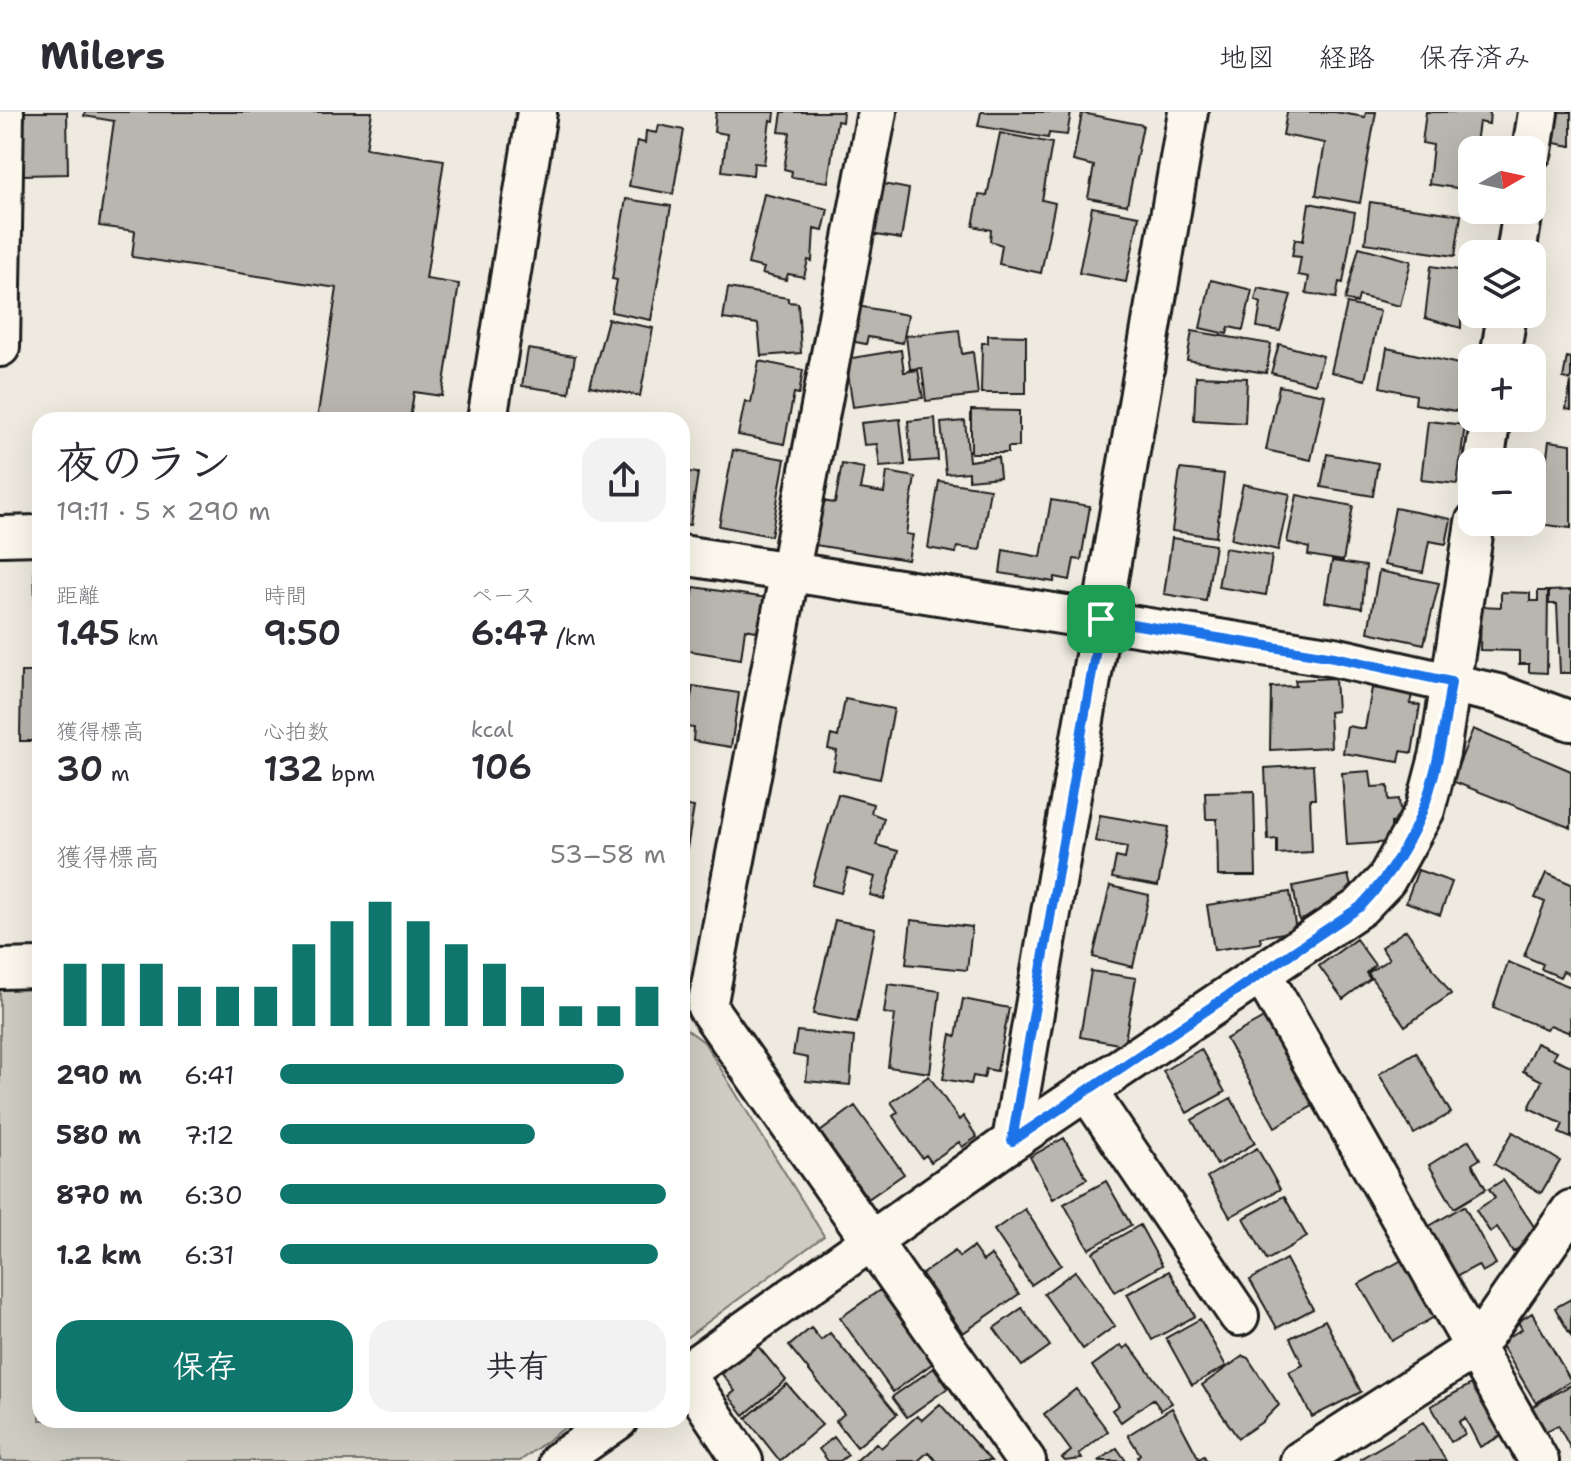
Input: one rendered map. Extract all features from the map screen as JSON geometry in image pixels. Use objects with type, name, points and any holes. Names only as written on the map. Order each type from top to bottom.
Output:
[{"type":"street","points":[[0,347],[4,112]]},
{"type":"street","points":[[488,412],[537,112]]},
{"type":"street","points":[[877,112],[787,572],[695,1006],[874,1242],[1026,1461]]},
{"type":"street","points":[[1012,1141],[1188,112]]},
{"type":"street","points":[[1534,136],[1538,112]]},
{"type":"street","points":[[0,536],[32,535]]},
{"type":"street","points":[[690,1370],[1012,1141],[1360,907],[1386,880],[1404,853],[1425,810],[1440,753],[1473,536]]},
{"type":"street","points":[[690,556],[1334,657],[1451,682],[1571,721]]},
{"type":"street","points":[[0,969],[32,968]]},
{"type":"street","points":[[1262,974],[1539,1461]]},
{"type":"street","points":[[1087,1091],[1239,1316]]},
{"type":"street","points":[[1300,1461],[1476,1347],[1571,1210]]},
{"type":"street","points":[[690,1383],[743,1461]]},
{"type":"street","points":[[559,1461],[606,1428]]},
{"type":"shaded area","points":[[32,985],[32,1428],[564,1428],[520,1461],[0,1461],[0,987]]},
{"type":"shaded area","points":[[690,1032],[704,1042],[824,1236],[690,1335]]},
{"type":"building","points":[[22,112],[67,112],[68,174],[22,175]]},
{"type":"building","points":[[85,112],[372,112],[366,148],[444,160],[426,279],[459,284],[442,396],[414,392],[411,412],[318,412],[337,288],[132,257],[135,231],[99,226],[114,121],[84,116]]},
{"type":"building","points":[[716,112],[775,112],[774,121],[770,120],[764,164],[754,163],[753,175],[722,171],[727,134],[714,132]]},
{"type":"building","points":[[782,112],[843,112],[842,122],[837,121],[828,182],[791,177],[792,171],[784,169],[790,133],[779,132]]},
{"type":"building","points":[[981,112],[1071,112],[1067,135],[1049,133],[1048,138],[978,126]]},
{"type":"building","points":[[1287,112],[1335,112],[1365,117],[1366,112],[1376,112],[1360,203],[1316,195],[1325,143],[1283,135]]},
{"type":"building","points":[[1426,112],[1490,112],[1489,124],[1479,122],[1477,136],[1458,136],[1458,188],[1429,184],[1433,145],[1422,143]]},
{"type":"building","points":[[1559,112],[1571,112],[1571,146],[1554,143]]},
{"type":"building","points":[[1082,113],[1143,125],[1127,205],[1088,198],[1094,166],[1073,161]]},
{"type":"building","points":[[659,125],[684,130],[673,194],[629,186],[637,141],[645,143],[646,131],[657,133]]},
{"type":"building","points":[[1000,133],[1052,143],[1042,200],[1055,203],[1041,273],[999,264],[1002,245],[990,241],[991,230],[973,226],[979,195],[987,196]]},
{"type":"building","points":[[873,182],[909,189],[901,239],[864,233]]},
{"type":"building","points":[[764,194],[828,209],[823,231],[814,229],[812,261],[808,260],[804,277],[788,274],[786,280],[762,274],[764,268],[748,264]]},
{"type":"building","points":[[626,199],[671,206],[651,320],[611,312],[617,280],[612,279]]},
{"type":"building","points":[[1370,202],[1458,215],[1455,256],[1365,243]]},
{"type":"building","points":[[1309,203],[1355,212],[1343,283],[1339,282],[1336,298],[1306,293],[1309,277],[1298,275],[1301,257],[1292,256],[1295,239],[1303,241]]},
{"type":"building","points":[[1092,207],[1139,216],[1126,282],[1079,273]]},
{"type":"building","points":[[1359,247],[1411,261],[1400,306],[1359,296],[1357,303],[1345,300]]},
{"type":"building","points":[[1431,266],[1458,270],[1458,327],[1425,318]]},
{"type":"building","points":[[1211,280],[1252,290],[1243,330],[1229,327],[1227,334],[1200,328]]},
{"type":"building","points":[[728,288],[788,298],[788,302],[798,303],[801,353],[761,356],[758,324],[723,319]]},
{"type":"building","points":[[1258,288],[1291,295],[1280,331],[1257,327],[1261,303],[1255,300]]},
{"type":"building","points":[[1347,304],[1380,311],[1365,380],[1331,372]]},
{"type":"building","points":[[857,306],[908,315],[903,343],[868,337],[866,344],[850,341]]},
{"type":"building","points":[[608,319],[653,328],[640,396],[590,386]]},
{"type":"building","points":[[959,330],[962,354],[973,352],[978,395],[926,401],[922,368],[910,369],[906,336]]},
{"type":"building","points":[[1192,331],[1271,344],[1266,373],[1187,360]]},
{"type":"building","points":[[988,335],[1026,336],[1026,393],[981,393],[982,343],[988,343]]},
{"type":"building","points":[[1279,344],[1323,356],[1315,384],[1271,373]]},
{"type":"building","points":[[1387,348],[1458,364],[1458,411],[1415,404],[1416,395],[1380,387]]},
{"type":"building","points":[[528,349],[575,356],[569,393],[522,386]]},
{"type":"building","points":[[901,350],[904,372],[918,370],[923,398],[853,407],[846,359]]},
{"type":"building","points":[[1567,357],[1571,358],[1571,380],[1563,378]]},
{"type":"building","points":[[759,361],[803,370],[799,394],[794,393],[784,444],[738,435],[745,401],[751,403]]},
{"type":"building","points":[[1196,376],[1247,378],[1245,423],[1194,420]]},
{"type":"building","points":[[1571,382],[1571,410],[1566,409]]},
{"type":"building","points":[[1279,386],[1325,395],[1311,460],[1266,450]]},
{"type":"building","points":[[971,410],[1019,411],[1019,447],[1008,447],[1008,453],[971,453]]},
{"type":"building","points":[[935,418],[938,460],[911,462],[908,421]]},
{"type":"building","points":[[900,419],[905,465],[880,467],[877,444],[864,445],[861,423]]},
{"type":"building","points":[[965,421],[969,461],[998,457],[1000,477],[969,480],[969,472],[946,474],[941,423]]},
{"type":"building","points":[[1428,421],[1458,424],[1458,432],[1464,432],[1462,448],[1458,448],[1457,484],[1421,480]]},
{"type":"building","points":[[1549,441],[1571,444],[1571,528],[1546,525]]},
{"type":"building","points":[[733,450],[785,459],[771,536],[719,526]]},
{"type":"building","points":[[1327,454],[1378,463],[1373,496],[1321,487]]},
{"type":"building","points":[[842,464],[864,468],[860,489],[884,493],[887,472],[915,477],[906,534],[913,535],[908,560],[815,545],[822,501],[835,503]]},
{"type":"building","points":[[1180,469],[1224,474],[1216,537],[1172,531]]},
{"type":"building","points":[[690,472],[698,473],[690,525]]},
{"type":"building","points":[[939,481],[990,489],[980,550],[957,547],[956,553],[928,548]]},
{"type":"building","points":[[1243,484],[1290,494],[1278,550],[1231,539]]},
{"type":"building","points":[[1297,495],[1353,506],[1343,561],[1308,555],[1309,548],[1287,542]]},
{"type":"building","points":[[1051,500],[1090,506],[1081,560],[1074,559],[1070,580],[1055,577],[1054,582],[1000,573],[1003,550],[1041,557]]},
{"type":"building","points":[[1395,508],[1451,519],[1446,544],[1429,541],[1423,572],[1384,565]]},
{"type":"building","points":[[1172,538],[1215,545],[1206,601],[1164,594]]},
{"type":"building","points":[[1225,548],[1272,556],[1266,595],[1218,587]]},
{"type":"building","points":[[1332,561],[1366,566],[1362,608],[1325,602]]},
{"type":"building","points":[[1379,571],[1439,583],[1424,644],[1368,632]]},
{"type":"building","points":[[694,587],[767,598],[762,632],[745,629],[741,659],[690,651],[690,612]]},
{"type":"building","points":[[1571,590],[1571,673],[1560,673],[1557,604],[1549,604],[1549,591]]},
{"type":"building","points":[[1538,591],[1548,591],[1547,673],[1529,672],[1529,664],[1519,664],[1519,651],[1480,650],[1481,606],[1501,607],[1501,592],[1530,593],[1530,601],[1538,601]]},
{"type":"building","points":[[21,672],[32,672],[32,741],[20,741]]},
{"type":"building","points":[[1335,678],[1337,711],[1329,712],[1331,747],[1270,750],[1271,687],[1296,686],[1295,680]]},
{"type":"building","points":[[693,686],[739,693],[731,747],[693,741],[690,704]]},
{"type":"building","points":[[1372,688],[1412,694],[1410,704],[1420,705],[1412,753],[1401,751],[1399,762],[1343,753],[1347,726],[1365,729]]},
{"type":"building","points":[[845,699],[894,709],[880,779],[833,770],[837,751],[828,749],[831,735],[838,737]]},
{"type":"building","points":[[1473,729],[1571,771],[1571,828],[1452,781]]},
{"type":"building","points":[[1313,765],[1315,799],[1310,799],[1312,852],[1277,854],[1277,839],[1268,840],[1265,768]]},
{"type":"building","points":[[1370,771],[1372,787],[1388,786],[1389,800],[1399,799],[1401,822],[1391,823],[1392,842],[1347,845],[1342,773]]},
{"type":"building","points":[[1254,791],[1256,876],[1218,876],[1217,819],[1206,819],[1205,792]]},
{"type":"building","points":[[838,794],[873,804],[871,813],[884,818],[876,845],[898,851],[884,899],[870,895],[875,877],[848,869],[841,893],[812,885]]},
{"type":"building","points":[[690,806],[694,807],[690,831]]},
{"type":"building","points":[[1100,815],[1169,827],[1158,886],[1112,878],[1116,857],[1125,859],[1127,847],[1095,841]]},
{"type":"building","points":[[1418,870],[1452,882],[1440,915],[1406,902]]},
{"type":"building","points":[[1546,873],[1571,884],[1571,975],[1563,971],[1560,977],[1541,969],[1543,964],[1524,956],[1545,902],[1535,898]]},
{"type":"building","points":[[1348,875],[1352,890],[1319,916],[1299,920],[1293,886]]},
{"type":"building","points":[[1110,886],[1149,895],[1133,967],[1093,957]]},
{"type":"building","points":[[1290,892],[1296,931],[1260,937],[1261,943],[1214,950],[1207,905]]},
{"type":"building","points":[[835,920],[875,928],[857,1022],[813,1014]]},
{"type":"building","points":[[911,920],[972,927],[967,970],[906,964]]},
{"type":"building","points":[[1406,930],[1451,994],[1405,1026],[1368,973],[1389,959],[1381,947]]},
{"type":"building","points":[[1356,939],[1375,965],[1366,973],[1370,979],[1343,999],[1319,966]]},
{"type":"building","points":[[1508,962],[1571,987],[1570,1033],[1550,1025],[1546,1029],[1493,1008]]},
{"type":"building","points":[[1091,971],[1136,978],[1124,1045],[1080,1037]]},
{"type":"building","points":[[888,984],[940,991],[930,1073],[888,1067],[895,1015],[884,1013]]},
{"type":"building","points":[[963,999],[1009,1008],[997,1071],[986,1069],[984,1078],[973,1076],[971,1084],[943,1079],[951,1034],[956,1036]]},
{"type":"building","points":[[1269,1015],[1318,1103],[1275,1127],[1226,1039]]},
{"type":"building","points":[[797,1031],[854,1037],[850,1085],[806,1081],[808,1058],[793,1055]]},
{"type":"building","points":[[1536,1043],[1556,1052],[1553,1058],[1571,1066],[1571,1138],[1559,1133],[1563,1124],[1529,1108],[1542,1081],[1523,1071]]},
{"type":"building","points":[[1201,1049],[1225,1092],[1187,1113],[1163,1071]]},
{"type":"building","points":[[1416,1052],[1451,1113],[1414,1134],[1379,1074]]},
{"type":"building","points":[[929,1076],[959,1120],[963,1116],[977,1137],[962,1147],[959,1142],[931,1162],[926,1155],[922,1158],[893,1116],[898,1112],[891,1102]]},
{"type":"building","points":[[1231,1098],[1255,1143],[1217,1165],[1192,1120]]},
{"type":"building","points":[[855,1106],[904,1174],[868,1199],[820,1132]]},
{"type":"building","points":[[1513,1132],[1560,1161],[1541,1193],[1494,1164]]},
{"type":"building","points":[[1064,1138],[1087,1179],[1053,1199],[1030,1157]]},
{"type":"building","points":[[1469,1140],[1480,1159],[1472,1164],[1486,1189],[1454,1208],[1429,1165]]},
{"type":"building","points":[[1257,1148],[1280,1189],[1230,1217],[1207,1177]]},
{"type":"building","points":[[1503,1180],[1539,1234],[1513,1252],[1497,1227],[1490,1232],[1476,1210],[1495,1198],[1489,1189]]},
{"type":"building","points":[[1106,1181],[1131,1225],[1089,1249],[1064,1204]]},
{"type":"building","points":[[1284,1196],[1307,1237],[1267,1260],[1244,1218]]},
{"type":"building","points":[[1464,1206],[1496,1264],[1482,1272],[1478,1265],[1454,1278],[1426,1228]]},
{"type":"building","points":[[1025,1209],[1061,1265],[1031,1285],[994,1230]]},
{"type":"building","points":[[1140,1225],[1162,1265],[1115,1292],[1093,1252]]},
{"type":"building","points":[[973,1247],[983,1261],[991,1255],[1019,1294],[963,1333],[922,1274],[955,1251],[959,1257]]},
{"type":"building","points":[[1286,1259],[1313,1309],[1277,1328],[1250,1280]]},
{"type":"building","points":[[1402,1260],[1434,1317],[1392,1341],[1359,1284]]},
{"type":"building","points":[[1075,1271],[1115,1326],[1083,1349],[1044,1294]]},
{"type":"building","points":[[1169,1271],[1195,1316],[1152,1340],[1127,1294]]},
{"type":"building","points":[[880,1290],[933,1363],[893,1392],[840,1318]]},
{"type":"building","points":[[1571,1299],[1571,1336],[1555,1308]]},
{"type":"building","points":[[1022,1308],[1050,1346],[1022,1366],[994,1328]]},
{"type":"building","points":[[1532,1313],[1571,1381],[1536,1403],[1500,1342],[1522,1329],[1518,1322]]},
{"type":"building","points":[[1200,1319],[1226,1366],[1192,1385],[1166,1338]]},
{"type":"building","points":[[1325,1320],[1361,1392],[1312,1417],[1289,1372],[1303,1365],[1290,1338]]},
{"type":"building","points":[[811,1328],[821,1340],[830,1333],[897,1414],[857,1447],[836,1421],[844,1414],[789,1346]]},
{"type":"building","points":[[757,1345],[786,1380],[744,1415],[729,1396],[735,1391],[722,1374]]},
{"type":"building","points":[[1121,1345],[1124,1349],[1128,1345],[1136,1354],[1172,1403],[1161,1410],[1153,1399],[1121,1422],[1112,1410],[1119,1405],[1092,1366]]},
{"type":"building","points":[[1243,1356],[1248,1358],[1279,1405],[1262,1422],[1238,1438],[1202,1385]]},
{"type":"building","points":[[934,1368],[948,1388],[907,1417],[892,1397]]},
{"type":"building","points":[[1477,1381],[1505,1434],[1480,1447],[1465,1418],[1459,1422],[1465,1434],[1451,1442],[1431,1406]]},
{"type":"building","points":[[787,1384],[822,1425],[780,1461],[746,1418]]},
{"type":"building","points":[[1571,1385],[1571,1449],[1558,1425],[1541,1434],[1528,1409]]},
{"type":"building","points":[[1076,1389],[1108,1431],[1079,1454],[1082,1459],[1065,1461],[1062,1458],[1071,1451],[1044,1414]]},
{"type":"building","points":[[940,1404],[991,1461],[936,1461],[928,1452],[918,1461],[856,1461],[876,1443],[881,1448],[917,1416],[922,1420]]},
{"type":"building","points":[[1172,1408],[1199,1459],[1204,1456],[1207,1461],[1139,1461],[1137,1457],[1140,1454],[1128,1435]]},
{"type":"building","points":[[1423,1422],[1446,1461],[1361,1461],[1360,1459]]},
{"type":"building","points":[[834,1437],[848,1455],[840,1461],[828,1461],[819,1449]]},
{"type":"building","points":[[1117,1448],[1126,1461],[1099,1461]]},
{"type":"route","points":[[1101,619],[1334,657],[1451,682],[1440,753],[1425,810],[1404,853],[1386,880],[1360,907],[1012,1141],[1030,1037],[1101,619]]}]
